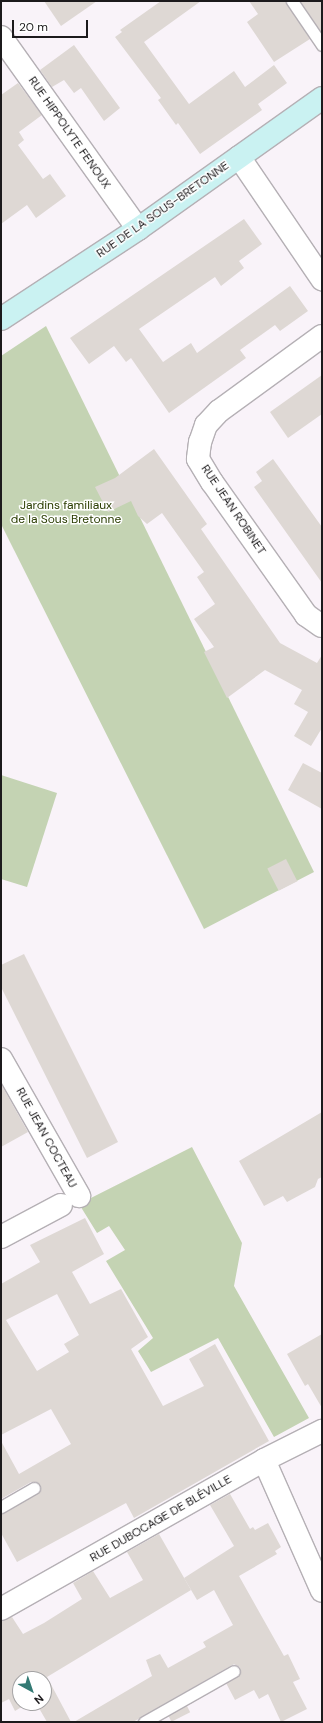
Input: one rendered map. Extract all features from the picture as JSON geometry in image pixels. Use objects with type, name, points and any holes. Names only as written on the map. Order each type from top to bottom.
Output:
[{"type":"street","name":"RUE HIPPOLYTE FENOUX","points":[[1,37],[138,229]]},
{"type":"street","name":"RUE DE LA SOUS-BRETONNE","points":[[1,319],[138,229],[322,98]]},
{"type":"street","points":[[239,157],[322,278]]},
{"type":"street","name":"RUE JEAN ROBINET","points":[[322,336],[219,411],[206,425],[200,442],[198,459],[212,482],[306,615],[322,626]]},
{"type":"street","name":"RUE JEAN COCTEAU","points":[[1,1059],[70,1200],[1,1237]]},
{"type":"street","name":"RUE DUBOCAGE DE BLÉVILLE","points":[[1,1609],[264,1460],[322,1431]]},
{"type":"street","points":[[264,1460],[322,1591]]},
{"type":"lane","points":[[292,1],[322,45]]},
{"type":"lane","points":[[1,1507],[34,1488]]},
{"type":"lane","points":[[144,1722],[234,1672]]},
{"type":"green space","name":"Jardins familiaux de la Sous Bretonne","points":[[46,326],[314,872],[204,929],[1,524],[1,356]]},
{"type":"green space","points":[[1,775],[57,793],[27,887],[1,879]]},
{"type":"green space","points":[[192,1147],[242,1243],[234,1286],[309,1418],[274,1437],[218,1338],[151,1372],[138,1351],[153,1338],[106,1261],[125,1250],[109,1226],[97,1233],[79,1204]]},
{"type":"building","points":[[44,1],[97,1],[61,26]]},
{"type":"building","points":[[161,1],[201,1],[144,42],[189,104],[234,71],[245,87],[274,65],[287,83],[258,104],[262,110],[200,154],[178,123],[176,125],[158,100],[161,98],[115,37],[122,32],[120,30]]},
{"type":"building","points":[[249,1],[285,1],[310,39],[274,62],[247,22],[258,14]]},
{"type":"building","points":[[300,1],[322,1],[321,32]]},
{"type":"building","points":[[74,45],[120,108],[104,121],[81,88],[74,93],[64,80],[52,87],[40,70]]},
{"type":"building","points":[[18,83],[42,115],[19,132],[24,140],[18,145],[43,179],[50,174],[66,196],[36,218],[27,205],[1,224],[1,95]]},
{"type":"building","points":[[244,219],[262,244],[239,261],[244,268],[221,286],[215,277],[139,329],[163,362],[191,343],[197,353],[290,286],[308,311],[280,331],[275,325],[240,350],[246,358],[169,413],[131,358],[126,362],[114,346],[89,364],[70,338]]},
{"type":"building","points":[[322,375],[322,414],[288,438],[270,412]]},
{"type":"building","points":[[154,449],[207,524],[201,529],[280,643],[317,663],[322,655],[322,728],[311,746],[294,736],[308,712],[294,704],[302,690],[265,670],[227,698],[204,652],[214,647],[194,619],[215,604],[197,577],[204,572],[162,513],[147,524],[138,516],[131,501],[108,512],[95,487],[115,478]]},
{"type":"building","points":[[273,459],[322,527],[322,583],[254,487],[262,481],[256,472]]},
{"type":"building","points":[[303,763],[322,773],[322,809],[288,790]]},
{"type":"building","points":[[286,859],[297,881],[279,891],[267,869]]},
{"type":"building","points":[[24,954],[118,1142],[87,1158],[1,987],[1,965]]},
{"type":"building","points":[[1,1084],[28,1132],[1,1147]]},
{"type":"building","points":[[322,1112],[322,1177],[318,1179],[315,1187],[287,1202],[283,1196],[264,1206],[239,1161]]},
{"type":"building","points":[[85,1218],[104,1254],[72,1272],[90,1304],[121,1289],[148,1337],[131,1349],[163,1406],[204,1386],[189,1359],[215,1344],[269,1441],[134,1518],[126,1503],[17,1562],[1,1533],[1,1514],[37,1494],[41,1488],[37,1482],[31,1482],[1,1499],[1,1441],[19,1474],[71,1444],[51,1409],[1,1435],[1,1284],[40,1262],[30,1245]],"holes":[[[57,1294],[79,1335],[64,1344],[69,1352],[37,1371],[6,1320]]]},
{"type":"building","points":[[322,1334],[322,1408],[308,1384],[305,1386],[287,1354]]},
{"type":"building","points":[[230,1494],[250,1529],[253,1527],[255,1530],[268,1523],[281,1547],[275,1551],[277,1554],[239,1576],[284,1656],[288,1654],[300,1679],[293,1682],[307,1709],[281,1722],[268,1694],[259,1699],[254,1690],[235,1700],[226,1683],[240,1674],[240,1667],[234,1664],[133,1722],[74,1722],[152,1676],[146,1660],[160,1654],[168,1668],[206,1647],[203,1642],[233,1625],[214,1590],[197,1600],[184,1578],[234,1546],[210,1505]]},
{"type":"building","points":[[159,1534],[191,1590],[52,1674],[52,1671],[12,1671],[12,1705],[9,1699],[1,1703],[1,1621],[12,1617],[23,1634],[44,1623],[82,1599],[73,1583],[93,1571],[110,1598],[143,1580],[127,1552]]},
{"type":"building","points":[[52,1686],[71,1722],[47,1722],[41,1711],[52,1711]]},
{"type":"building","points":[[187,1706],[190,1712],[171,1722],[168,1716]]}]
